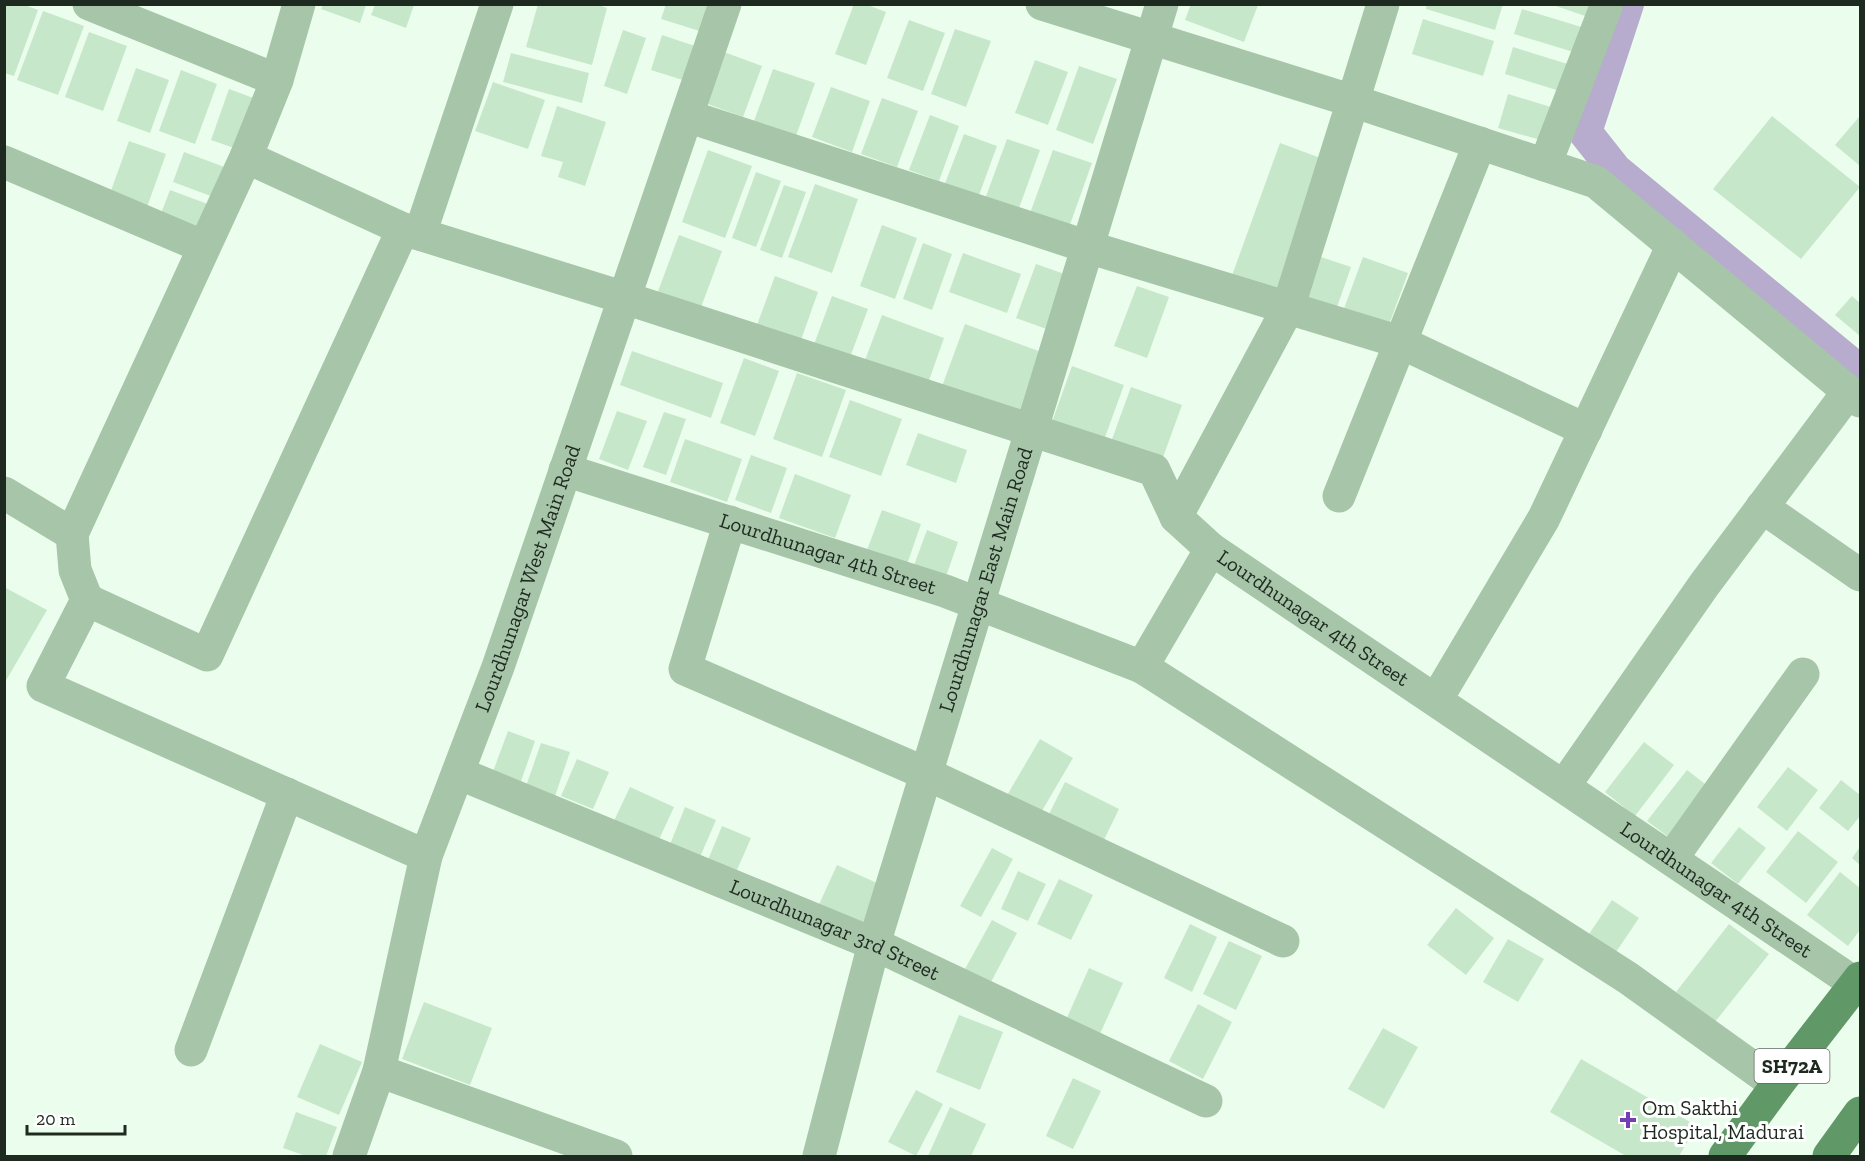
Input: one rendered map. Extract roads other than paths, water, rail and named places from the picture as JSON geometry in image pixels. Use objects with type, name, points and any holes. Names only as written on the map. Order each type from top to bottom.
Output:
[{"type":"main road","name":"SH72A","points":[[1725,1156],[1858,981]]},
{"type":"main road","points":[[1829,1156],[1860,1113]]},
{"type":"street","points":[[89,4],[278,80]]},
{"type":"street","points":[[298,4],[278,80],[246,157],[72,534],[75,570],[87,600],[207,655],[412,231],[497,4]]},
{"type":"street","name":"Lourdhunagar West Main Road","points":[[349,1156],[379,1071],[426,856],[498,667],[725,4]]},
{"type":"street","points":[[1042,4],[1353,101],[1596,182],[1855,396],[1762,507],[1704,585],[1564,786]]},
{"type":"street","name":"Lourdhunagar East Main Road","points":[[819,1156],[874,944],[1162,4]]},
{"type":"street","points":[[1176,516],[1288,308],[1383,4]]},
{"type":"street","points":[[1545,165],[1607,4]]},
{"type":"street","points":[[687,116],[1088,247],[1400,342],[1586,430]]},
{"type":"street","points":[[1340,496],[1480,143]]},
{"type":"street","points":[[246,157],[412,231],[1154,470],[1176,516],[1211,549]]},
{"type":"street","points":[[4,162],[204,247]]},
{"type":"street","points":[[1436,700],[1544,518],[1673,245]]},
{"type":"street","name":"Lourdhunagar 4th Street","points":[[565,470],[945,591],[1142,667],[1211,549],[1858,981]]},
{"type":"street","points":[[4,494],[72,534]]},
{"type":"street","points":[[1762,507],[1860,575]]},
{"type":"street","points":[[730,522],[685,669],[927,774],[1283,941]]},
{"type":"street","points":[[87,600],[43,686],[426,856]]},
{"type":"street","points":[[1142,667],[1628,978],[1777,1085]]},
{"type":"street","points":[[1672,858],[1803,674]]},
{"type":"street","name":"Lourdhunagar 3rd Street","points":[[458,773],[874,944],[1206,1101]]},
{"type":"street","points":[[191,1050],[287,794]]},
{"type":"street","points":[[379,1071],[616,1156]]},
{"type":"waterway","points":[[1627,4],[1585,132],[1615,170],[1860,372]]},
{"type":"place","name":"Om Sakthi Hospital, Madurai","points":[[1628,1120]]}]
